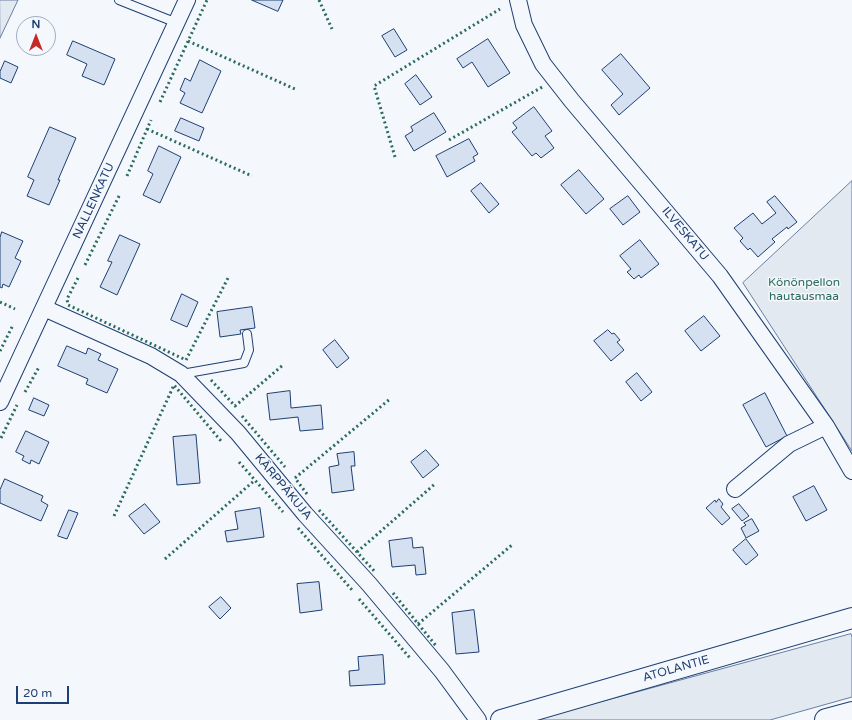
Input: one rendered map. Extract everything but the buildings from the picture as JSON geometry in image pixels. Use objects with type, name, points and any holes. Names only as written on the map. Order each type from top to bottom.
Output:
[{"type":"highway","points":[[826,720],[852,713]]},
{"type":"street","name":"NALLENKATU","points":[[0,402],[187,0]]},
{"type":"street","name":"ILVESKATU","points":[[518,0],[524,25],[543,64],[572,101],[720,276],[826,426],[852,471]]},
{"type":"street","name":"KÄRPPÄKUJA","points":[[44,308],[151,356],[181,374],[238,433],[305,514],[369,584],[442,671],[478,720]]},
{"type":"street","points":[[735,489],[789,444],[826,426]]},
{"type":"street","name":"ATOLANTIE","points":[[501,720],[852,618]]},
{"type":"lane","points":[[119,0],[177,23]]},
{"type":"lane","points":[[181,374],[244,363],[249,350],[247,334]]},
{"type":"green space","points":[[0,0],[18,0],[0,38]]},
{"type":"green space","name":"Könönpellon hautausmaa","points":[[852,181],[852,451],[743,283]]},
{"type":"green space","points":[[851,634],[852,697],[770,720],[534,720]]},
{"type":"hedge","points":[[160,102],[207,0]]},
{"type":"hedge","points":[[319,0],[332,29]]},
{"type":"hedge","points":[[395,157],[374,86],[500,9]]},
{"type":"hedge","points":[[188,41],[295,89]]},
{"type":"hedge","points":[[449,140],[544,86]]},
{"type":"hedge","points":[[127,176],[151,120]]},
{"type":"hedge","points":[[147,129],[252,176]]},
{"type":"hedge","points":[[85,265],[120,194]]},
{"type":"hedge","points":[[78,278],[67,299],[68,305],[186,360],[228,278]]},
{"type":"hedge","points":[[0,302],[15,309]]},
{"type":"hedge","points":[[0,351],[13,325]]},
{"type":"hedge","points":[[211,380],[235,406],[283,365]]},
{"type":"hedge","points":[[25,392],[39,367]]},
{"type":"hedge","points":[[114,516],[174,385],[221,441]]},
{"type":"hedge","points":[[307,494],[295,478],[390,399]]},
{"type":"hedge","points":[[1,438],[17,405]]},
{"type":"hedge","points":[[242,416],[285,467]]},
{"type":"hedge","points":[[239,462],[283,512]]},
{"type":"hedge","points":[[165,559],[255,480]]},
{"type":"hedge","points":[[357,552],[436,483]]},
{"type":"hedge","points":[[319,510],[376,573]]},
{"type":"hedge","points":[[298,528],[352,590]]},
{"type":"hedge","points":[[418,624],[512,545]]},
{"type":"hedge","points":[[393,593],[437,647]]},
{"type":"hedge","points":[[359,599],[410,658]]}]
